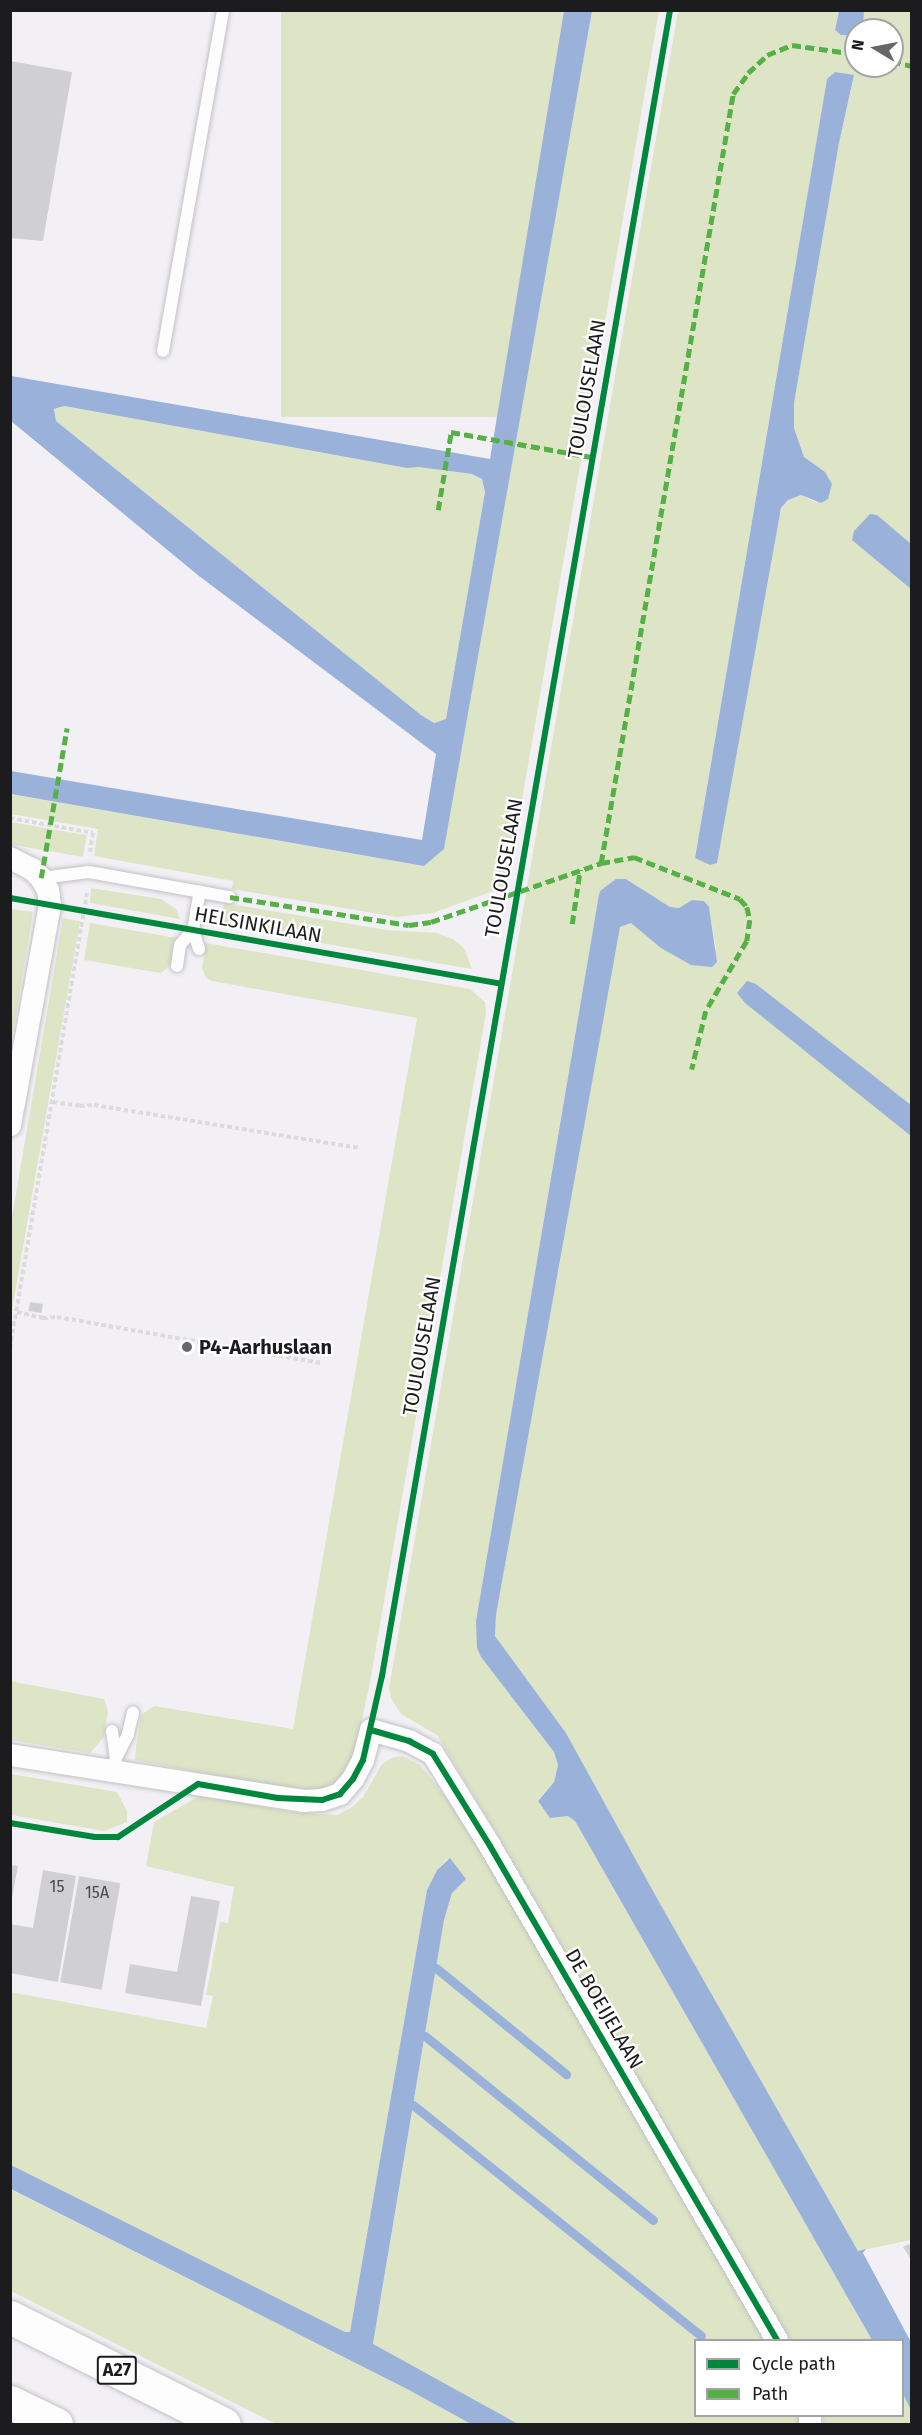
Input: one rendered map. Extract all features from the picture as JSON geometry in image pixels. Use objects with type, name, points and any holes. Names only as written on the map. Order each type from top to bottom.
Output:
[{"type":"highway","name":"A27","points":[[10,2318],[224,2424]]},
{"type":"highway","points":[[10,2402],[56,2424]]},
{"type":"street","points":[[10,1125],[50,905],[48,890],[41,878],[13,859]]},
{"type":"street","name":"DE BOEIJELAAN","points":[[114,1764],[278,1798],[322,1800],[340,1794],[353,1779],[363,1760],[371,1730],[409,1741],[433,1754],[490,1846],[776,2339]]},
{"type":"street","points":[[10,1755],[114,1764]]},
{"type":"lane","points":[[163,351],[223,10]]},
{"type":"lane","name":"HELSINKILAAN","points":[[41,878],[89,872],[231,897]]},
{"type":"lane","points":[[199,949],[193,930],[200,892]]},
{"type":"lane","points":[[177,966],[180,945],[193,930]]},
{"type":"lane","points":[[114,1764],[128,1734],[133,1713]]},
{"type":"lane","points":[[112,1731],[114,1764]]},
{"type":"path","points":[[10,818],[93,832],[85,911],[10,1348]]},
{"type":"path","points":[[50,905],[96,913]]},
{"type":"path","points":[[53,1102],[80,1106],[94,1105],[359,1148]]},
{"type":"path","points":[[17,1312],[321,1363]]},
{"type":"green space","points":[[281,11],[564,11],[564,417],[281,417]]},
{"type":"green space","points":[[592,11],[659,11],[507,886],[433,913],[397,917],[232,889],[233,881],[94,856],[98,829],[11,814],[10,794],[424,866],[510,466]]},
{"type":"green space","points":[[678,11],[839,11],[835,30],[844,35],[844,77],[827,79],[695,857],[710,865],[781,508],[788,500],[801,495],[817,503],[813,465],[804,457],[794,428],[794,403],[839,143],[854,78],[904,78],[904,18],[864,18],[864,11],[911,11],[911,2240],[858,2251],[658,1900],[566,1733],[495,1636],[496,1615],[620,927],[631,923],[638,928],[716,948],[709,908],[704,901],[692,900],[679,908],[670,907],[626,879],[598,900],[476,1621],[481,1657],[554,1752],[558,1765],[554,1782],[538,1800],[556,1815],[571,1816],[575,1821],[871,2339],[788,2339],[500,1839],[437,1735],[401,1714],[391,1698],[389,1688]]},
{"type":"green space","points":[[63,406],[407,468],[419,466],[472,474],[482,479],[485,492],[446,719],[434,723],[421,715],[56,421],[54,409]]},
{"type":"green space","points":[[11,822],[87,835],[83,857],[10,844]]},
{"type":"green space","points":[[91,888],[161,899],[176,909],[180,919],[90,903]]},
{"type":"green space","points":[[224,903],[387,930],[437,933],[453,939],[464,948],[472,969],[210,924],[212,908],[223,910]]},
{"type":"green space","points":[[10,909],[33,912],[11,1044]]},
{"type":"green space","points":[[63,918],[80,921],[11,1316],[11,1223]]},
{"type":"green space","points":[[90,923],[176,938],[171,964],[161,973],[84,960]]},
{"type":"green space","points":[[206,943],[470,989],[485,1002],[486,1013],[369,1688],[352,1764],[338,1781],[324,1789],[312,1790],[263,1784],[135,1760],[136,1747],[141,1715],[154,1706],[293,1729],[417,1018],[212,981],[206,978],[202,968]]},
{"type":"green space","points":[[10,1681],[104,1699],[108,1711],[104,1737],[90,1753],[11,1740]]},
{"type":"green space","points":[[402,1756],[420,1765],[463,1818],[674,2186],[765,2339],[694,2339],[694,2417],[799,2417],[799,2424],[518,2424],[373,2345],[444,1920],[452,1893],[465,1879],[447,1859],[437,1870],[427,1890],[350,2332],[345,2332],[11,2165],[10,1992],[206,2028],[213,1996],[206,1995],[220,1922],[228,1923],[234,1887],[146,1866],[154,1822],[194,1799],[206,1796],[291,1812],[337,1815],[352,1807],[363,1797],[382,1764],[394,1757]]},
{"type":"green space","points":[[11,1774],[117,1792],[127,1811],[127,1822],[104,1831],[11,1815]]},
{"type":"green space","points":[[10,2189],[407,2389],[471,2424],[276,2424],[11,2291]]},
{"type":"green space","points":[[904,2396],[911,2410],[911,2424],[824,2424],[822,2417],[904,2417]]},
{"type":"water","points":[[564,11],[592,11],[444,849],[424,866],[11,794],[11,771],[422,840],[436,754],[199,576],[11,421],[11,376],[490,459]],"holes":[[[64,406],[407,468],[419,467],[472,474],[482,479],[485,492],[446,719],[434,723],[421,715],[56,421],[54,409]]]},
{"type":"water","points":[[839,11],[864,11],[864,18],[844,18],[844,35],[835,30]]},
{"type":"water","points":[[835,72],[844,73],[844,78],[853,78],[839,143],[794,403],[794,428],[804,457],[825,472],[832,484],[828,499],[821,503],[801,495],[788,500],[781,508],[717,863],[710,865],[695,858],[827,79]]},
{"type":"water","points":[[870,514],[877,515],[911,544],[911,589],[852,540],[854,531]]},
{"type":"water","points":[[616,879],[626,879],[670,907],[679,908],[692,900],[704,901],[709,907],[717,962],[712,967],[691,965],[661,948],[631,923],[620,927],[496,1615],[495,1636],[566,1733],[658,1900],[858,2251],[866,2249],[863,2253],[911,2342],[911,2410],[904,2396],[904,2339],[871,2339],[575,1821],[568,1816],[550,1818],[538,1801],[554,1782],[558,1765],[554,1752],[481,1657],[477,1648],[476,1621],[600,891]]},
{"type":"water","points":[[747,981],[756,984],[911,1105],[911,1136],[745,1003],[737,993]]},
{"type":"water","points":[[450,1858],[466,1879],[452,1893],[444,1920],[373,2344],[518,2424],[471,2424],[407,2389],[11,2189],[11,2165],[345,2332],[350,2332],[427,1890],[437,1870]]},
{"type":"building","points":[[10,61],[72,72],[43,241],[10,238]]},
{"type":"building","points":[[30,1302],[43,1304],[41,1313],[29,1311]]},
{"type":"building","points":[[10,1865],[18,1866],[12,1898],[10,1898]]},
{"type":"building","points":[[43,1870],[76,1876],[58,1982],[10,1973],[10,1924],[33,1928]]},
{"type":"building","points":[[79,1876],[120,1883],[102,1990],[60,1982]]},
{"type":"building","points":[[191,1896],[220,1901],[201,2006],[125,1993],[130,1964],[177,1972]]},
{"type":"building","points":[[909,2244],[912,2248],[912,2261],[903,2247]]},
{"type":"waterway","points":[[436,1968],[566,2074]]},
{"type":"waterway","points":[[425,2036],[653,2220]]},
{"type":"waterway","points":[[413,2105],[701,2336]]},
{"type":"marked path","points":[[601,863],[733,94],[748,73],[767,55],[792,45],[844,52]]},
{"type":"marked path","points":[[904,64],[912,66]]},
{"type":"marked path","points":[[438,510],[451,432],[592,457]]},
{"type":"marked path","points":[[41,878],[67,728]]},
{"type":"marked path","points":[[230,897],[409,925],[431,922],[601,863],[634,857],[740,899],[747,907],[750,920],[747,941],[706,1011],[692,1069]]},
{"type":"marked path","points":[[572,924],[580,870]]},
{"type":"cycle path","name":"TOULOUSELAAN","points":[[10,1823],[95,1837],[118,1837],[198,1784],[278,1798],[322,1800],[340,1794],[353,1779],[363,1760],[382,1676],[670,10]]},
{"type":"cycle path","points":[[10,898],[501,984]]},
{"type":"cycle path","points":[[371,1730],[409,1741],[433,1754],[490,1846],[776,2339]]},
{"type":"place","name":"P4-Aarhuslaan","points":[[187,1347]]}]
